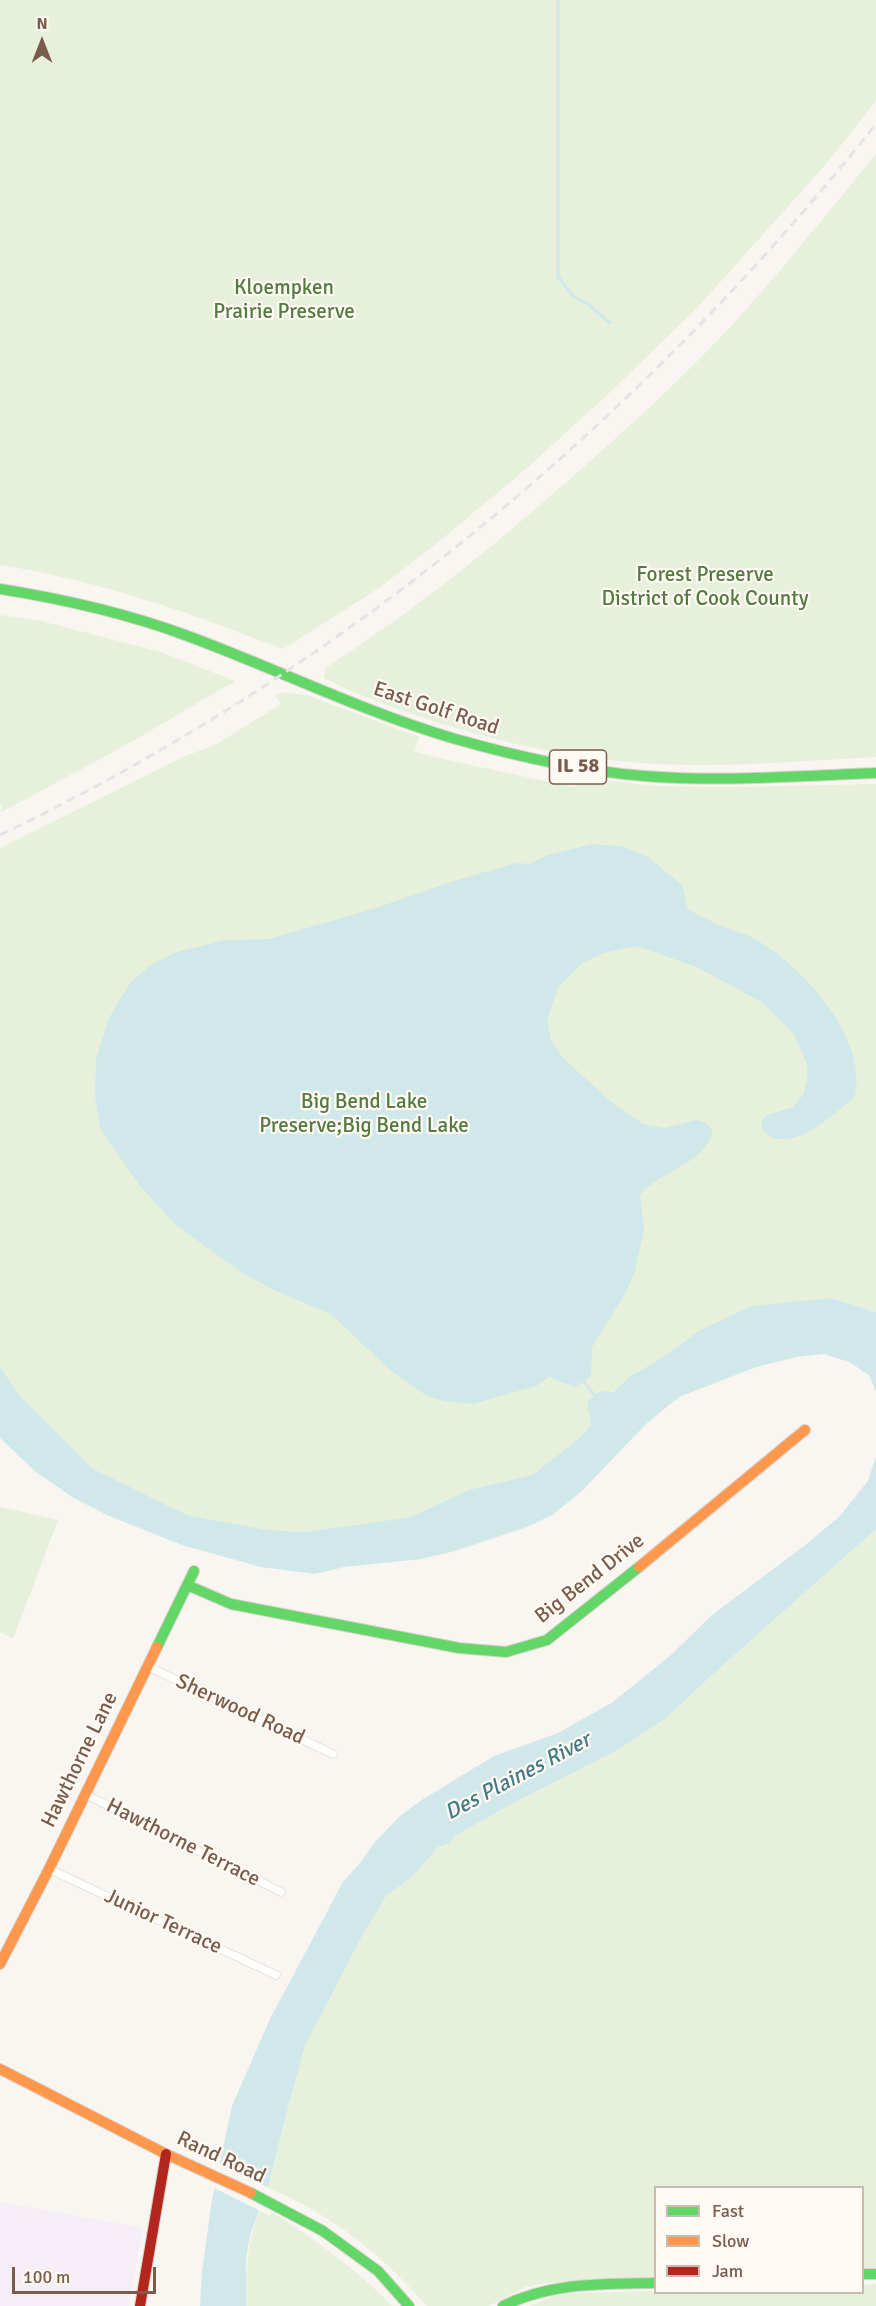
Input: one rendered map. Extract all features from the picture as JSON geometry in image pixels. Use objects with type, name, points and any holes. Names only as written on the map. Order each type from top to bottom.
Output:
[{"type":"street","name":"East Golf Road","points":[[0,589],[82,604],[131,618],[185,635],[405,723],[453,738],[551,762],[644,776],[726,779],[876,773]]},
{"type":"street","name":"Big Bend Drive","points":[[187,1585],[231,1604],[459,1648],[506,1652],[547,1640],[805,1431]]},
{"type":"street","name":"Hawthorne Lane","points":[[0,1964],[49,1869],[194,1571]]},
{"type":"street","name":"Sherwood Road","points":[[147,1666],[333,1754]]},
{"type":"street","name":"Hawthorne Terrace","points":[[85,1794],[282,1892]]},
{"type":"street","name":"Junior Terrace","points":[[49,1869],[276,1975]]},
{"type":"street","name":"Rand Road","points":[[0,2069],[166,2154],[273,2203],[323,2231],[378,2271],[409,2306]]},
{"type":"street","points":[[140,2306],[166,2154]]},
{"type":"street","points":[[503,2306],[531,2293],[553,2287],[654,2283]]},
{"type":"shaded area","points":[[0,2202],[143,2228],[128,2306],[0,2306]]},
{"type":"green space","name":"Kloempken Prairie Preserve","points":[[0,0],[876,0],[876,101],[827,163],[696,309],[605,397],[527,468],[431,548],[379,588],[283,649],[144,599],[73,579],[0,565]]},
{"type":"green space","name":"Forest Preserve District of Cook County","points":[[876,154],[876,757],[760,764],[689,765],[652,764],[577,755],[503,741],[467,731],[368,698],[324,678],[325,668],[392,623],[518,524],[658,399],[752,303]]},
{"type":"green space","points":[[0,615],[41,621],[161,652],[235,681],[126,745],[0,813],[2,807],[0,803]]},
{"type":"green space","name":"Big Bend Lake Preserve;Big Bend Lake","points":[[283,692],[306,695],[420,737],[414,751],[573,787],[595,779],[656,786],[876,784],[876,1312],[832,1298],[660,1359],[629,1377],[588,1413],[591,1424],[576,1441],[532,1475],[468,1490],[411,1517],[304,1532],[268,1530],[187,1515],[92,1468],[20,1396],[0,1367],[0,848],[183,757],[217,744],[281,704],[275,696]]},
{"type":"green space","points":[[0,1507],[58,1520],[13,1639],[0,1632]]},
{"type":"green space","points":[[876,1529],[876,2268],[864,2269],[864,2186],[654,2186],[654,2277],[544,2283],[525,2287],[489,2306],[427,2306],[374,2253],[355,2238],[313,2210],[268,2188],[305,2046],[362,1936],[386,1896],[412,1877],[438,1847],[449,1844],[455,1836],[519,1800],[614,1752],[664,1720]]},
{"type":"green space","points":[[260,2211],[270,2216],[271,2212],[275,2214],[322,2245],[365,2280],[392,2306],[246,2306],[249,2246]]},
{"type":"green space","points":[[876,2284],[876,2306],[530,2306],[553,2296],[572,2293],[654,2291],[654,2294],[864,2294],[864,2285]]},
{"type":"water","points":[[594,844],[625,847],[648,857],[682,885],[688,910],[752,937],[793,967],[828,1006],[842,1028],[852,1051],[856,1074],[855,1097],[807,1133],[784,1139],[772,1137],[762,1130],[761,1121],[767,1115],[793,1107],[803,1095],[807,1080],[807,1064],[794,1034],[763,1003],[697,967],[636,946],[604,953],[582,963],[558,987],[547,1020],[551,1040],[563,1058],[610,1101],[643,1124],[664,1128],[697,1120],[706,1123],[713,1131],[708,1142],[692,1159],[659,1179],[640,1195],[644,1229],[634,1274],[625,1294],[592,1347],[591,1376],[575,1387],[549,1377],[536,1386],[473,1404],[444,1401],[427,1396],[390,1370],[331,1314],[276,1291],[242,1273],[175,1224],[139,1185],[100,1128],[95,1097],[96,1060],[109,1018],[130,983],[152,964],[177,952],[226,940],[269,939],[376,908],[457,880],[516,863],[530,864],[547,855]]},
{"type":"water","points":[[832,1298],[876,1312],[876,1392],[869,1375],[849,1362],[824,1354],[796,1357],[756,1367],[679,1397],[646,1424],[581,1492],[552,1515],[527,1527],[455,1551],[421,1559],[344,1567],[315,1574],[261,1567],[182,1545],[109,1516],[72,1497],[36,1472],[0,1438],[0,1367],[20,1396],[92,1468],[187,1515],[268,1530],[304,1532],[411,1517],[468,1490],[532,1475],[576,1441],[591,1425],[587,1402],[601,1391],[613,1392],[629,1377],[660,1359],[699,1331],[751,1306]]},
{"type":"water","name":"Des Plaines River","points":[[876,1456],[876,1529],[664,1720],[614,1752],[519,1800],[455,1836],[449,1844],[438,1847],[412,1877],[386,1896],[362,1936],[305,2046],[268,2188],[251,2232],[246,2258],[246,2306],[200,2306],[202,2271],[212,2200],[232,2106],[270,2019],[343,1882],[375,1842],[399,1817],[420,1801],[494,1756],[558,1733],[613,1702],[671,1655],[712,1615],[839,1517],[868,1481]]},
{"type":"pier","points":[[217,2163],[271,2189],[262,2212],[212,2187]]},
{"type":"waterway","points":[[558,0],[558,277],[573,296],[588,304],[610,323]]},
{"type":"waterway","points":[[583,1381],[597,1398]]},
{"type":"railway","points":[[0,835],[126,770],[248,696],[366,616],[478,529],[586,436],[688,337],[785,233],[876,124]]},
{"type":"traffic: fast","points":[[0,589],[94,608],[162,627],[418,727],[523,757],[620,774],[673,778],[760,778],[876,773]]},
{"type":"traffic: fast","points":[[187,1585],[231,1604],[459,1648],[506,1652],[547,1640],[639,1567]]},
{"type":"traffic: fast","points":[[157,1647],[194,1571]]},
{"type":"traffic: fast","points":[[251,2193],[323,2231],[378,2271],[409,2306]]},
{"type":"traffic: fast","points":[[864,2274],[876,2274]]},
{"type":"traffic: fast","points":[[503,2306],[521,2298],[559,2288],[597,2284],[654,2283]]},
{"type":"traffic: slow","points":[[639,1567],[805,1430]]},
{"type":"traffic: slow","points":[[0,1964],[157,1647]]},
{"type":"traffic: slow","points":[[0,2069],[166,2154],[251,2193]]},
{"type":"traffic: jam","points":[[140,2306],[166,2154]]}]
